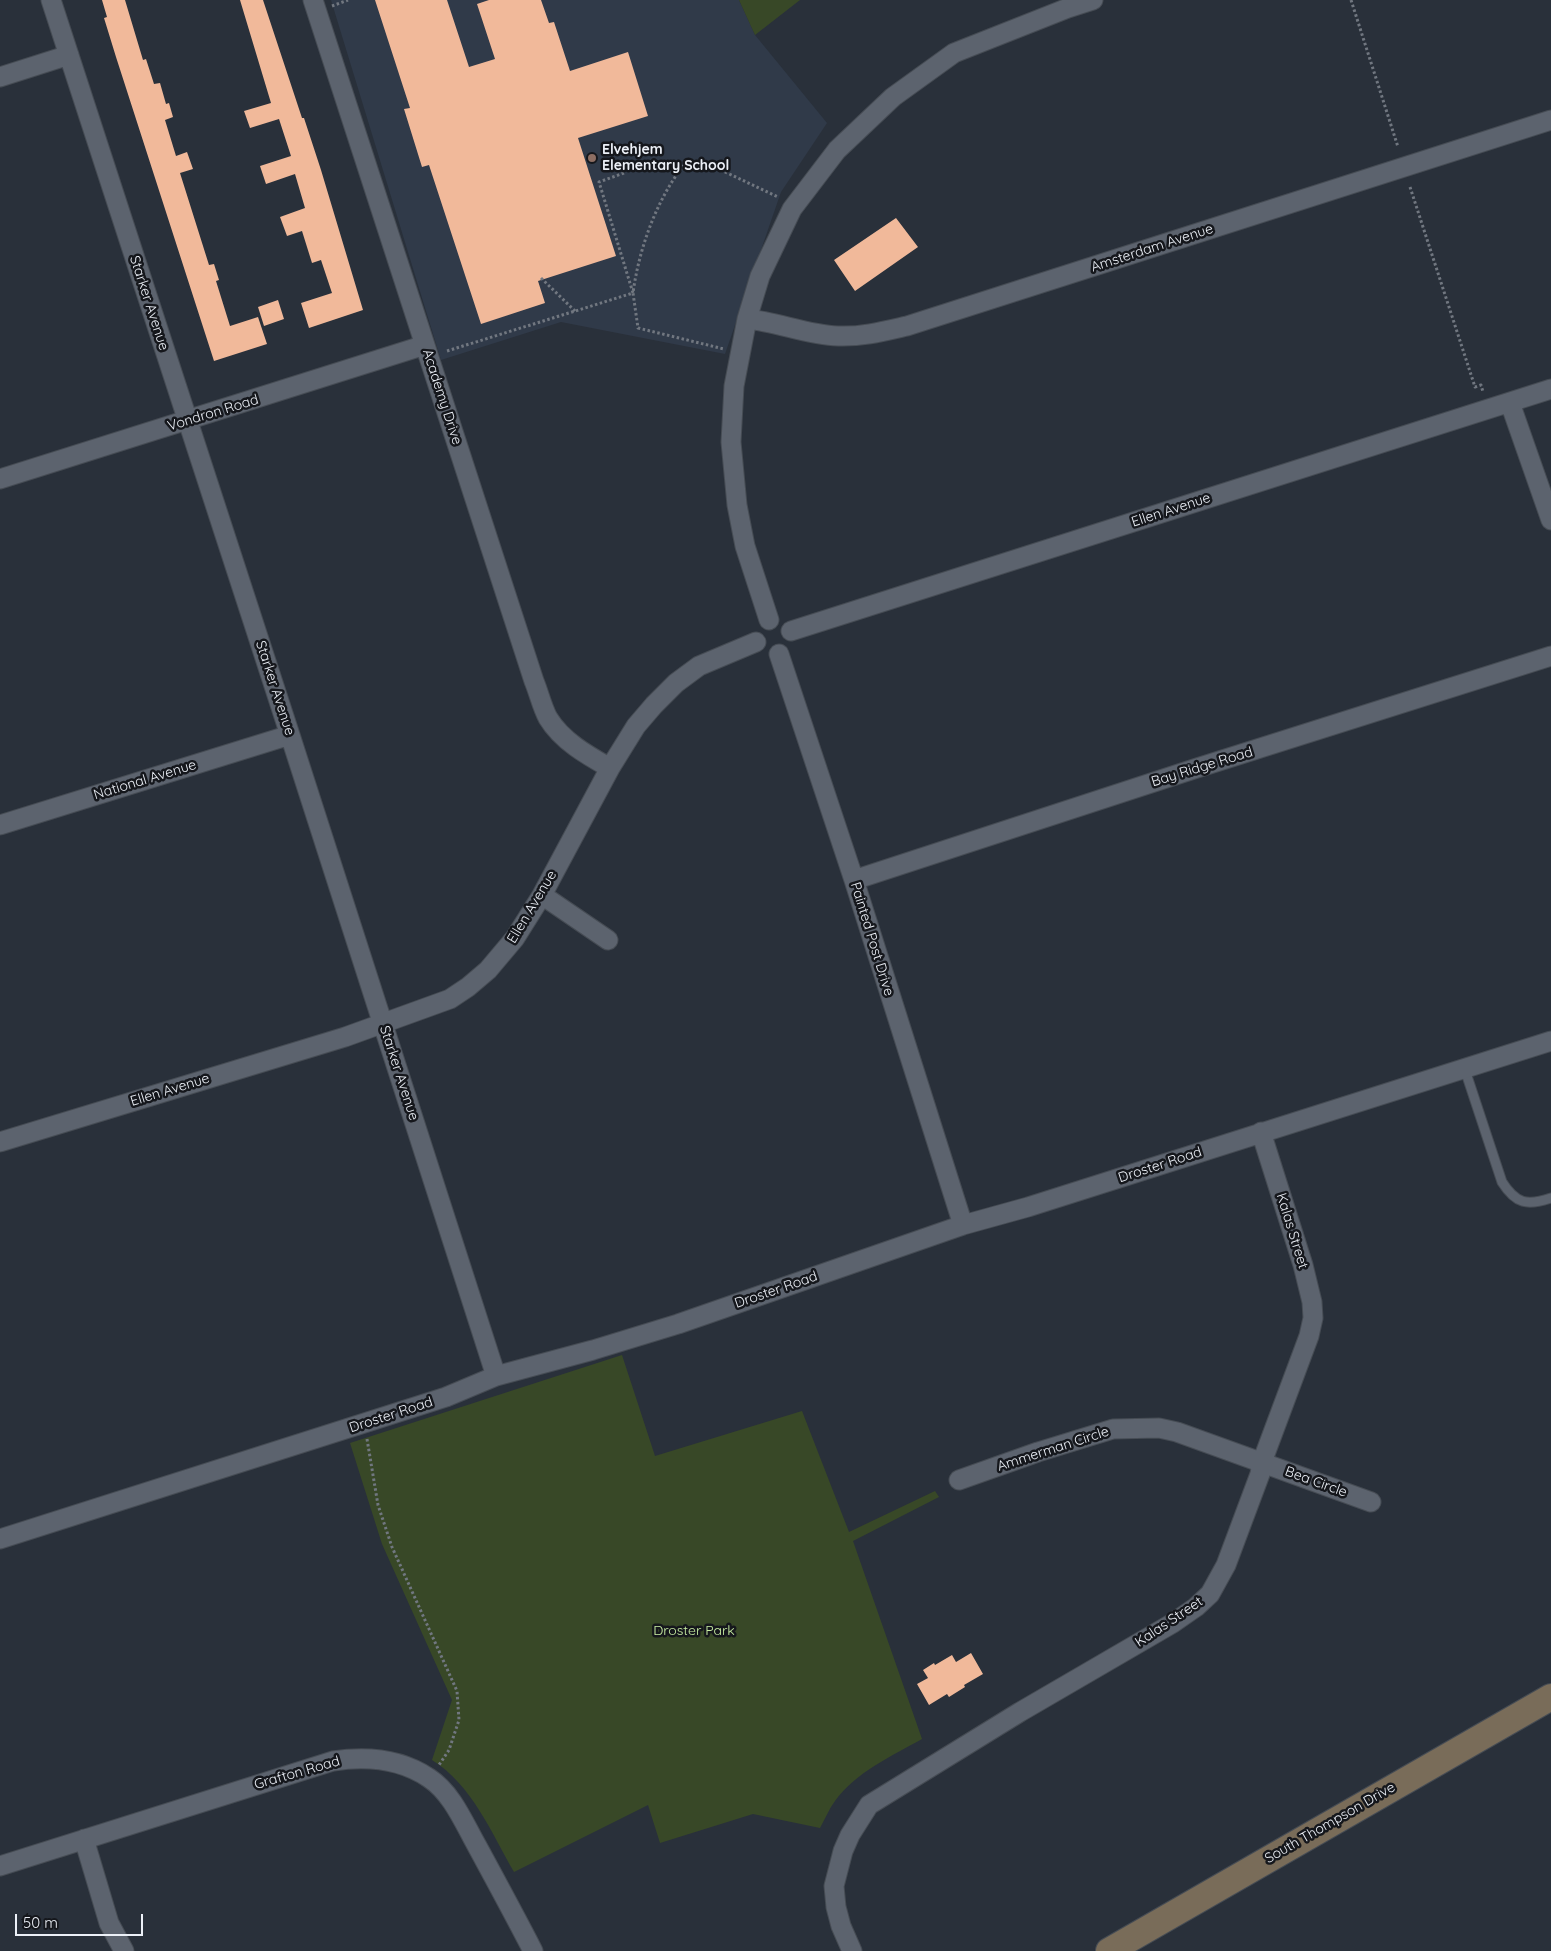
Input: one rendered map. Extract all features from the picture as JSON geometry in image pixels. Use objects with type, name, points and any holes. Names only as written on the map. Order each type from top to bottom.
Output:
[{"type":"street","name":"Starker Avenue","points":[[51,0],[189,421],[496,1376]]},
{"type":"street","name":"Academy Drive","points":[[313,0],[534,681],[548,718],[565,738],[580,750],[610,768]]},
{"type":"street","points":[[769,620],[745,546],[737,505],[731,442],[734,386],[747,319],[760,276],[792,209],[837,150],[886,103],[954,54],[1093,0]]},
{"type":"street","points":[[0,77],[70,55]]},
{"type":"street","name":"Amsterdam Avenue","points":[[747,319],[839,336],[874,333],[907,326],[1551,120]]},
{"type":"street","name":"Vondron Road","points":[[0,479],[189,421],[425,345]]},
{"type":"street","name":"Ellen Avenue","points":[[791,631],[1551,389]]},
{"type":"street","points":[[1510,402],[1551,520]]},
{"type":"street","points":[[774,619],[784,622],[791,631],[792,637],[788,647],[779,654],[768,654],[756,642],[760,626],[769,620],[774,619]]},
{"type":"street","name":"Ellen Avenue","points":[[0,1142],[345,1037],[413,1014],[450,999],[488,970],[515,938],[542,895],[610,768],[636,726],[654,705],[676,683],[699,666],[756,642]]},
{"type":"street","name":"Painted Post Drive","points":[[779,654],[854,880],[963,1225]]},
{"type":"street","name":"Bay Ridge Road","points":[[854,880],[1178,774],[1551,656]]},
{"type":"street","name":"National Avenue","points":[[0,824],[290,735]]},
{"type":"street","points":[[542,895],[608,940]]},
{"type":"street","name":"Droster Road","points":[[0,1539],[446,1397],[496,1376],[593,1350],[678,1324],[963,1225],[1028,1207],[1551,1040]]},
{"type":"street","name":"Kalas Street","points":[[852,1951],[841,1926],[836,1907],[834,1886],[843,1851],[850,1835],[869,1805],[1020,1712],[1173,1623],[1196,1607],[1210,1594],[1226,1565],[1309,1336],[1313,1318],[1312,1302],[1303,1265],[1261,1132]]},
{"type":"street","name":"Ammerman Circle","points":[[959,1480],[1038,1452],[1113,1429],[1138,1427],[1159,1428],[1177,1432],[1262,1462]]},
{"type":"street","name":"Bea Circle","points":[[1262,1462],[1371,1502]]},
{"type":"street","name":"South Thompson Drive","points":[[1109,1951],[1551,1697]]},
{"type":"street","name":"Grafton Road","points":[[0,1866],[333,1761],[367,1758],[382,1760],[409,1768],[430,1778],[451,1799],[533,1951]]},
{"type":"street","points":[[84,1839],[109,1923],[124,1951]]},
{"type":"lane","points":[[1464,1067],[1502,1182],[1507,1190],[1512,1196],[1525,1202],[1537,1203],[1551,1198]]},
{"type":"path","points":[[1351,0],[1398,147]]},
{"type":"path","points":[[633,293],[636,272],[654,218],[666,192],[683,166],[704,162],[778,196],[776,202]]},
{"type":"path","points":[[624,173],[599,182],[633,293],[638,328],[740,353]]},
{"type":"path","points":[[1410,187],[1475,387],[1481,385],[1489,409]]},
{"type":"path","points":[[541,278],[576,311]]},
{"type":"path","points":[[447,351],[633,293]]},
{"type":"path","points":[[365,1423],[378,1505],[389,1538],[457,1691],[459,1720],[449,1750],[430,1778]]},
{"type":"shaded area","name":"Elvehjem Elementary School","points":[[331,0],[739,0],[755,35],[827,123],[781,192],[725,354],[561,322],[441,360]]},
{"type":"green space","points":[[739,0],[800,0],[755,35]]},
{"type":"green space","name":"Droster Park","points":[[622,1355],[655,1456],[802,1411],[849,1532],[935,1491],[939,1497],[853,1541],[922,1739],[875,1765],[853,1781],[835,1801],[820,1828],[753,1814],[660,1843],[648,1805],[514,1872],[469,1796],[446,1770],[432,1760],[452,1700],[382,1544],[350,1443]]},
{"type":"building","points":[[102,0],[125,0],[143,60],[146,59],[154,84],[160,83],[166,104],[169,103],[173,117],[165,120],[176,156],[187,152],[193,169],[180,173],[209,265],[214,264],[219,280],[216,281],[230,326],[258,317],[267,344],[214,361],[116,57],[104,18],[107,17]]},
{"type":"building","points":[[240,0],[263,0],[321,170],[363,310],[309,328],[301,303],[332,293],[321,260],[312,263],[302,231],[287,236],[280,217],[305,208],[295,174],[266,184],[260,166],[291,156],[279,119],[250,128],[244,111],[271,103]]},
{"type":"building","points":[[375,0],[447,0],[469,67],[495,59],[477,4],[489,0],[541,0],[549,23],[554,22],[570,71],[628,52],[648,116],[578,138],[616,256],[538,281],[545,303],[481,324],[429,165],[422,167],[404,109],[410,108]]},
{"type":"building","points":[[896,218],[918,247],[855,291],[834,260]]},
{"type":"building","points":[[278,300],[284,319],[264,326],[258,307]]},
{"type":"building","points":[[971,1653],[983,1674],[964,1685],[965,1687],[949,1697],[947,1694],[929,1705],[917,1684],[928,1678],[923,1670],[952,1655],[956,1662]]},
{"type":"place","name":"Elvehjem Elementary School","points":[[592,158]]}]
